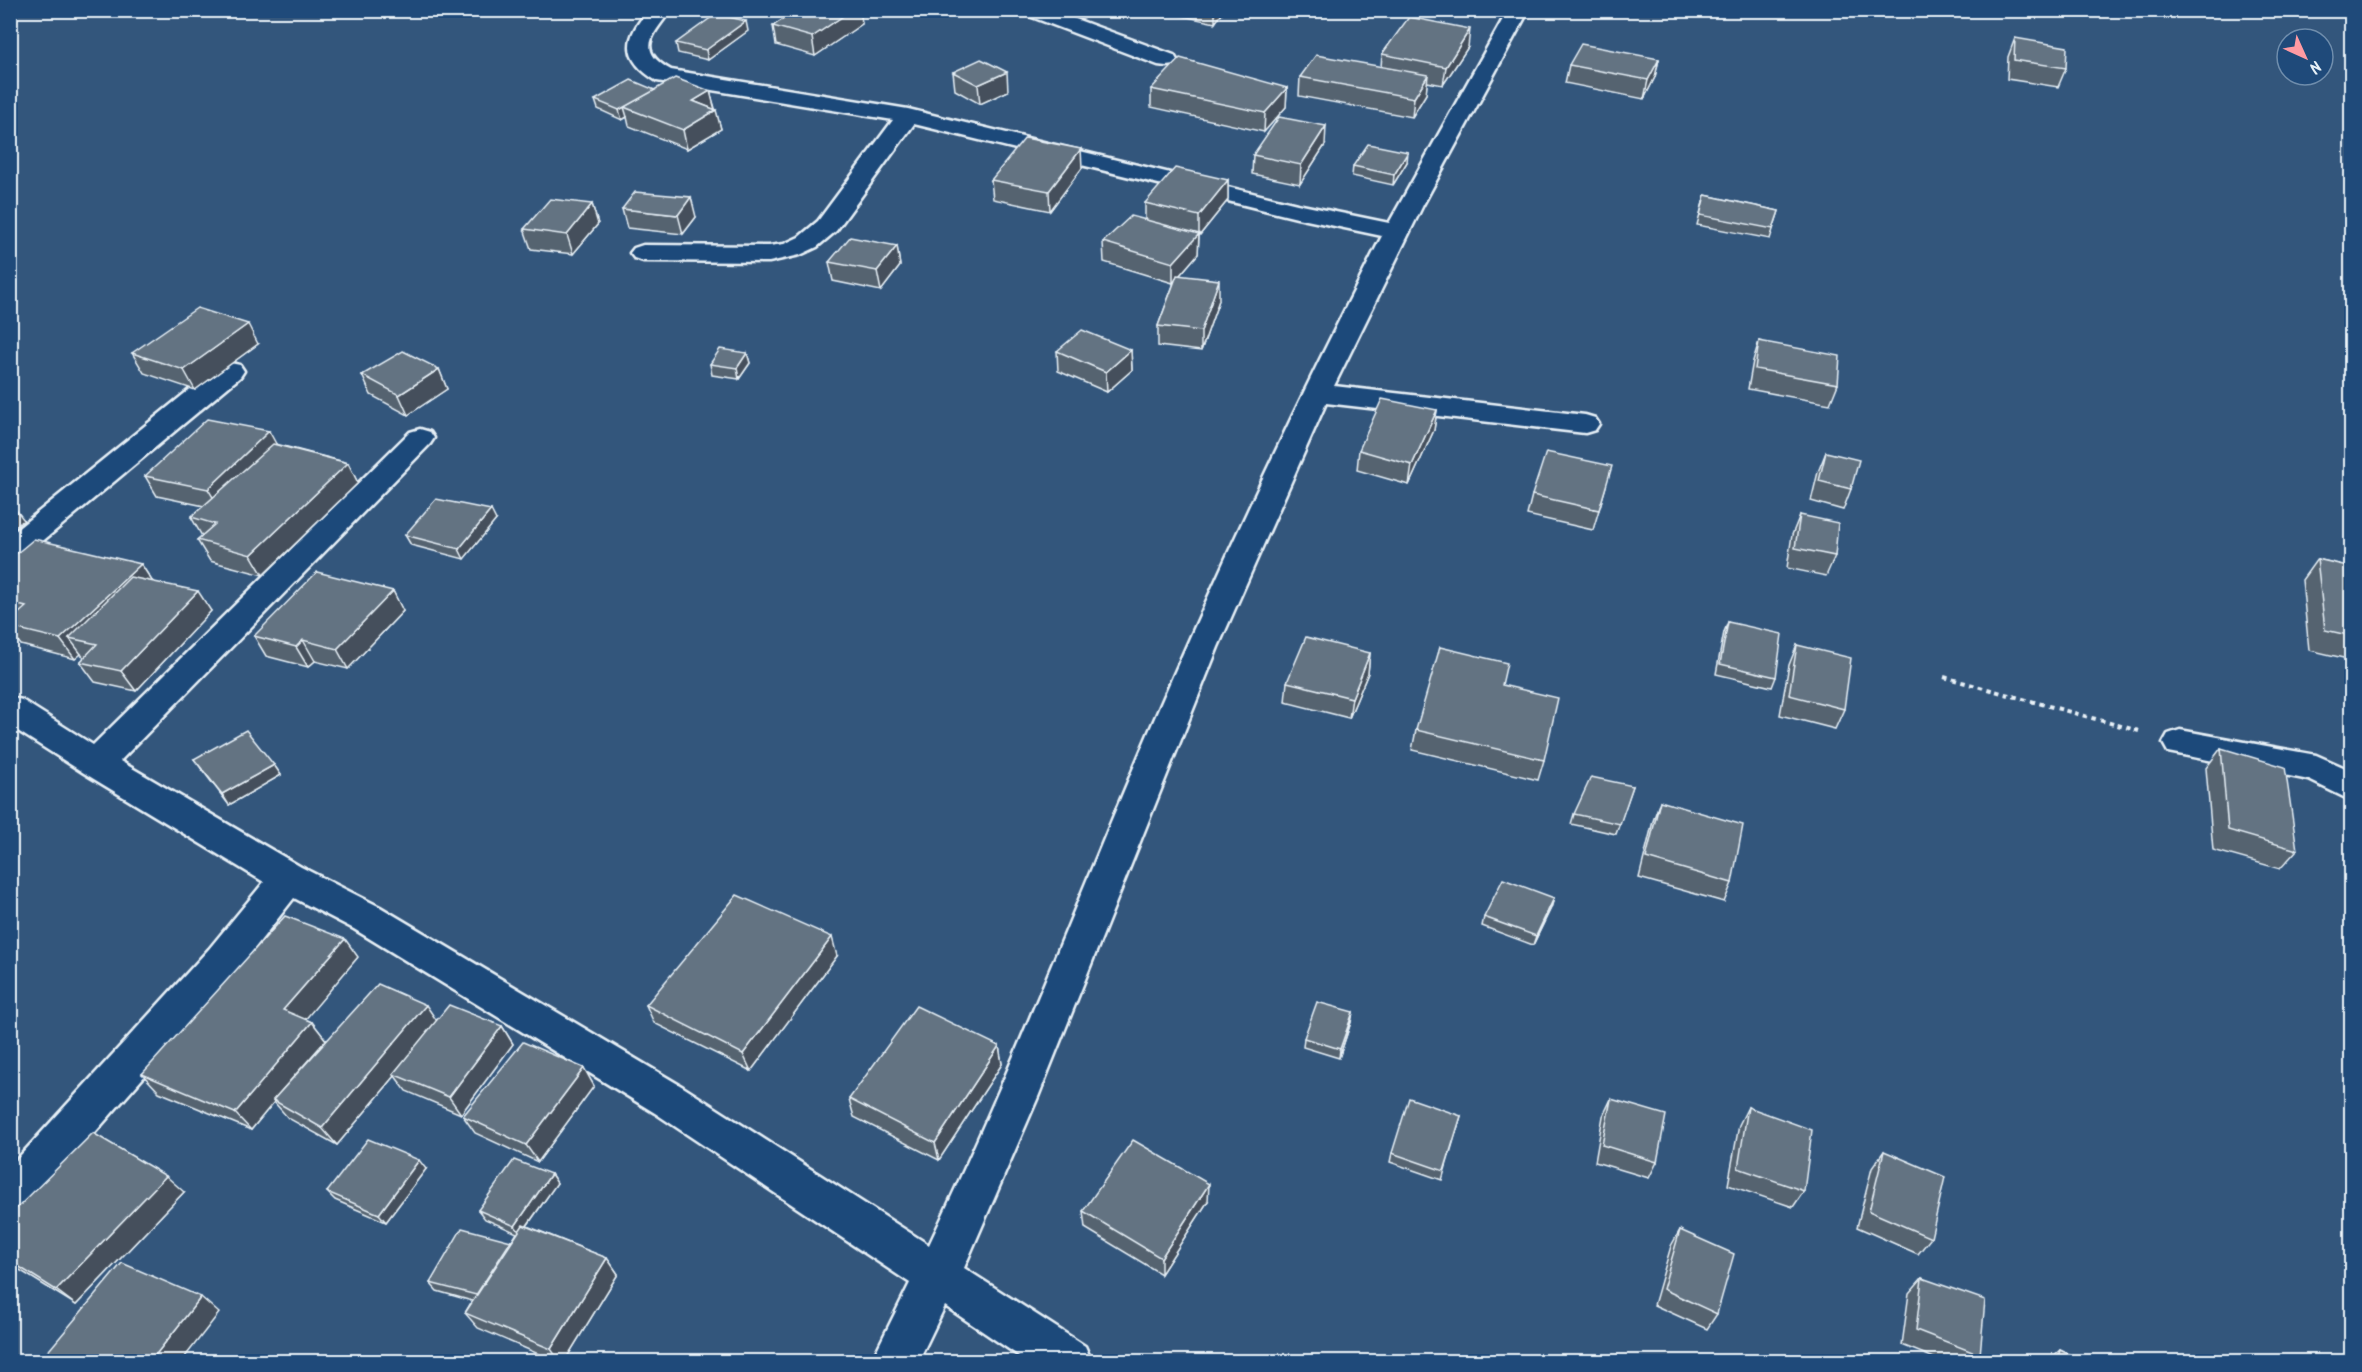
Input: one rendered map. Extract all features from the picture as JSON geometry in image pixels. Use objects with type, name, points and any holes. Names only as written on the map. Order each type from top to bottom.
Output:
[{"type":"street","points":[[661,10],[646,26],[639,48],[642,60],[665,76],[908,116],[1297,211],[1396,232]]},
{"type":"street","points":[[1031,10],[1166,60]]},
{"type":"street","points":[[894,1362],[939,1276],[1057,1005],[1202,646],[1318,393],[1396,232],[1519,10]]},
{"type":"street","points":[[643,253],[769,254],[791,250],[808,242],[827,226],[908,116]]},
{"type":"street","points":[[10,552],[230,371]]},
{"type":"street","points":[[1318,393],[1585,424]]},
{"type":"street","points":[[96,764],[420,438]]},
{"type":"street","points":[[10,710],[288,878],[367,918],[669,1100],[1069,1362]]},
{"type":"street","points":[[2180,742],[2316,768],[2352,787]]},
{"type":"street","points":[[10,1197],[222,961],[288,878]]},
{"type":"path","points":[[1944,677],[2180,742]]},
{"type":"building","points":[[797,10],[852,10],[812,37],[773,26]]},
{"type":"building","points":[[716,14],[746,21],[706,50],[676,43]]},
{"type":"building","points":[[1409,17],[1470,29],[1446,67],[1382,54]]},
{"type":"building","points":[[2015,38],[2067,47],[2066,68],[2014,60]]},
{"type":"building","points":[[1581,44],[1659,59],[1648,80],[1569,65]]},
{"type":"building","points":[[1316,55],[1428,75],[1414,98],[1300,77]]},
{"type":"building","points":[[1180,58],[1287,88],[1265,113],[1151,89]]},
{"type":"building","points":[[981,59],[1007,72],[978,85],[953,72]]},
{"type":"building","points":[[675,78],[710,91],[693,101],[716,110],[683,130],[624,107]]},
{"type":"building","points":[[631,80],[655,90],[619,110],[595,100]]},
{"type":"building","points":[[1279,117],[1326,126],[1301,165],[1253,155]]},
{"type":"building","points":[[1025,138],[1081,149],[1049,191],[991,180]]},
{"type":"building","points":[[1368,144],[1408,152],[1394,175],[1353,166]]},
{"type":"building","points":[[1175,168],[1228,180],[1199,216],[1145,203]]},
{"type":"building","points":[[635,192],[691,197],[678,215],[622,209]]},
{"type":"building","points":[[1705,195],[1779,211],[1773,229],[1700,215]]},
{"type":"building","points":[[550,199],[592,204],[567,235],[524,229]]},
{"type":"building","points":[[1131,216],[1199,234],[1173,263],[1103,242]]},
{"type":"building","points":[[850,237],[897,246],[877,271],[829,262]]},
{"type":"building","points":[[1177,275],[1219,280],[1201,331],[1158,326]]},
{"type":"building","points":[[197,308],[248,324],[184,370],[132,353]]},
{"type":"building","points":[[1082,330],[1131,350],[1106,372],[1057,351]]},
{"type":"building","points":[[1759,341],[1840,356],[1838,384],[1755,369]]},
{"type":"building","points":[[720,349],[747,353],[737,368],[710,364]]},
{"type":"building","points":[[403,351],[439,369],[399,395],[362,375]]},
{"type":"building","points":[[1382,399],[1437,410],[1412,465],[1359,450]]},
{"type":"building","points":[[207,419],[269,431],[208,489],[145,476]]},
{"type":"building","points":[[273,444],[348,463],[251,555],[197,540],[215,524],[191,517]]},
{"type":"building","points":[[1546,452],[1612,466],[1599,510],[1532,495]]},
{"type":"building","points":[[1826,452],[1859,460],[1851,489],[1819,481]]},
{"type":"building","points":[[436,499],[491,510],[459,549],[405,535]]},
{"type":"building","points":[[1800,515],[1838,523],[1835,556],[1795,548]]},
{"type":"building","points":[[34,539],[141,564],[60,639],[10,627],[10,621],[26,607],[10,603],[10,559]]},
{"type":"building","points":[[2317,559],[2352,567],[2352,636],[2325,630]]},
{"type":"building","points":[[317,572],[393,591],[337,649],[303,640],[296,647],[254,636]]},
{"type":"building","points":[[130,577],[198,591],[121,671],[80,662],[97,644],[69,638]]},
{"type":"building","points":[[1728,622],[1782,634],[1776,677],[1720,664]]},
{"type":"building","points":[[1306,637],[1370,653],[1352,698],[1287,682]]},
{"type":"building","points":[[1797,645],[1851,658],[1844,709],[1789,695]]},
{"type":"building","points":[[1440,647],[1507,663],[1502,685],[1558,698],[1544,760],[1416,730]]},
{"type":"building","points":[[246,730],[274,765],[222,794],[194,759]]},
{"type":"building","points":[[2221,748],[2285,767],[2297,850],[2228,830]]},
{"type":"building","points":[[1591,777],[1633,786],[1620,824],[1574,814]]},
{"type":"building","points":[[1660,801],[1743,825],[1732,883],[1646,858]]},
{"type":"building","points":[[1503,879],[1554,898],[1536,936],[1484,917]]},
{"type":"building","points":[[737,895],[832,937],[743,1054],[646,1005]]},
{"type":"building","points":[[285,916],[345,939],[283,1010],[312,1022],[235,1113],[142,1074]]},
{"type":"building","points":[[378,984],[426,1005],[322,1128],[273,1100]]},
{"type":"building","points":[[1317,1002],[1353,1012],[1340,1049],[1304,1038]]},
{"type":"building","points":[[449,1005],[502,1026],[449,1097],[393,1074]]},
{"type":"building","points":[[916,1006],[999,1046],[935,1143],[849,1099]]},
{"type":"building","points":[[523,1042],[584,1068],[526,1145],[463,1116]]},
{"type":"building","points":[[1409,1098],[1461,1116],[1444,1171],[1392,1153]]},
{"type":"building","points":[[1611,1099],[1666,1115],[1657,1162],[1602,1145]]},
{"type":"building","points":[[1748,1107],[1812,1130],[1804,1191],[1738,1168]]},
{"type":"building","points":[[93,1133],[166,1176],[56,1290],[10,1261],[10,1215]]},
{"type":"building","points":[[368,1139],[419,1160],[379,1214],[327,1192]]},
{"type":"building","points":[[1133,1140],[1209,1184],[1161,1258],[1083,1211]]},
{"type":"building","points":[[1884,1151],[1945,1177],[1931,1238],[1869,1211]]},
{"type":"building","points":[[514,1160],[551,1174],[515,1226],[478,1210]]},
{"type":"building","points":[[523,1225],[607,1258],[551,1349],[465,1313]]},
{"type":"building","points":[[462,1228],[511,1241],[476,1295],[430,1283]]},
{"type":"building","points":[[1680,1230],[1734,1254],[1717,1314],[1663,1289]]},
{"type":"building","points":[[122,1263],[201,1297],[150,1362],[59,1362],[45,1355]]},
{"type":"building","points":[[1922,1278],[1985,1300],[1980,1355],[1916,1330]]},
{"type":"building","points":[[2060,1350],[2084,1362],[2057,1362]]}]
